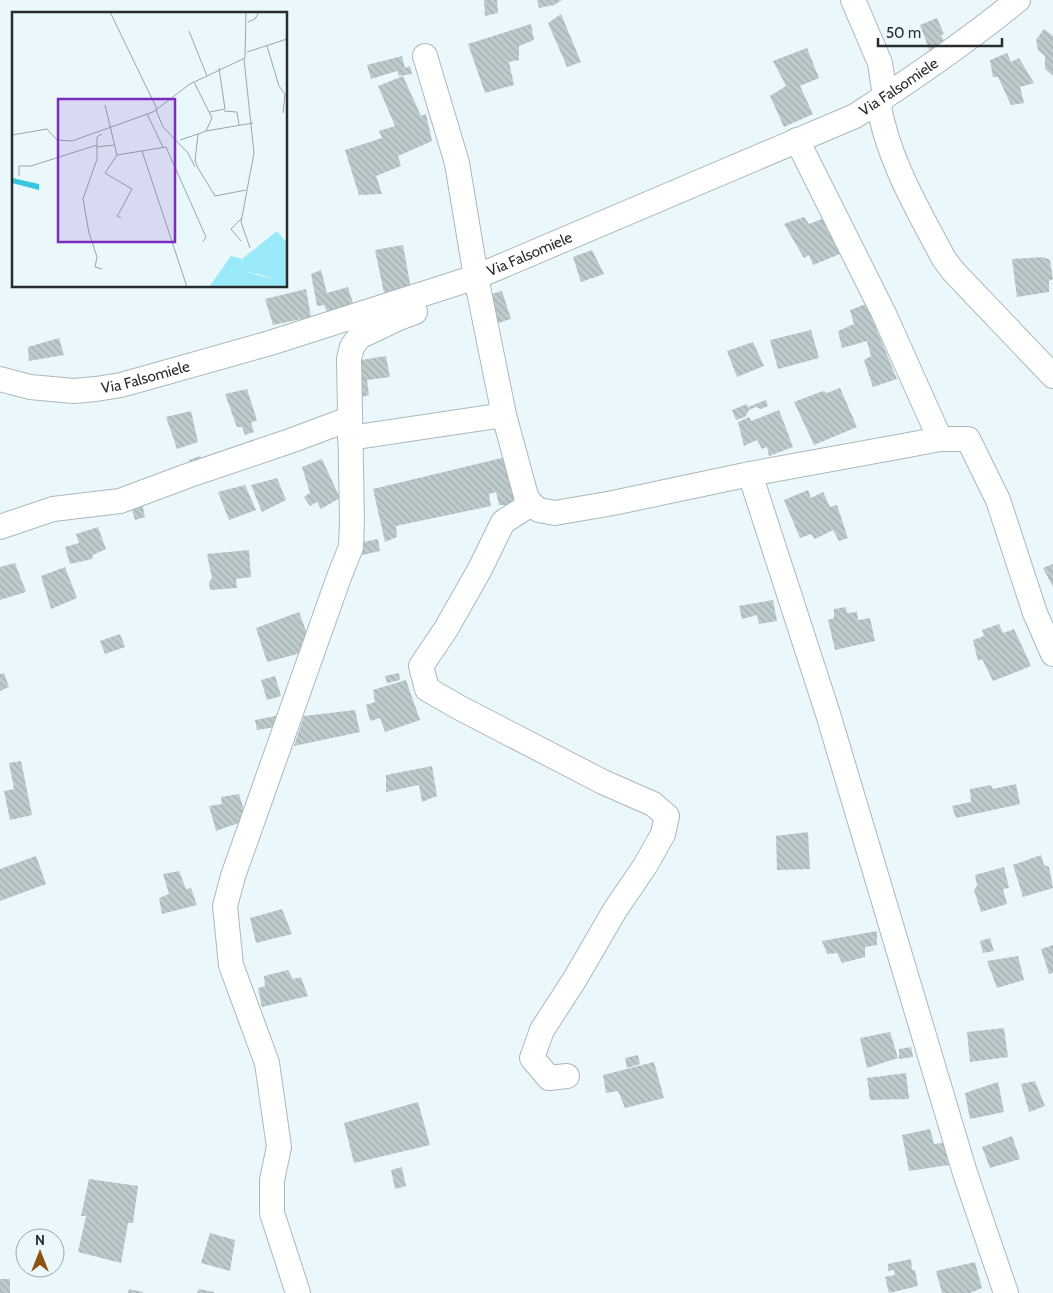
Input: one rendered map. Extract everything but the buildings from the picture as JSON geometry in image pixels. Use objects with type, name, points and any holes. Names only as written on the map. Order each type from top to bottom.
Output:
[{"type":"street","points":[[852,0],[880,64],[887,140],[899,172],[944,259],[953,271],[1053,376]]},
{"type":"street","name":"Via Falsomiele","points":[[0,379],[30,386],[74,391],[121,385],[270,343],[476,277],[855,116],[982,30],[1018,0]]},
{"type":"street","points":[[425,56],[457,163],[476,277],[504,415],[526,496],[531,504],[540,510],[555,513],[940,439],[968,439],[998,500],[1035,613],[1053,654]]},
{"type":"street","points":[[797,140],[884,314],[940,439]]},
{"type":"street","points":[[298,1293],[272,1213],[272,1180],[279,1147],[267,1063],[231,965],[225,906],[233,876],[351,547],[349,359],[352,347],[359,337],[399,318],[436,306],[441,289]]},
{"type":"street","points":[[0,527],[53,510],[120,501],[290,441],[350,428],[504,415]]},
{"type":"street","points":[[750,474],[828,714],[965,1173],[1006,1293]]},
{"type":"street","points":[[531,504],[503,522],[480,569],[446,629],[421,666],[427,689],[595,778],[652,804],[667,816],[663,834],[645,866],[615,910],[575,979],[542,1030],[532,1058],[549,1078],[568,1076]]}]
